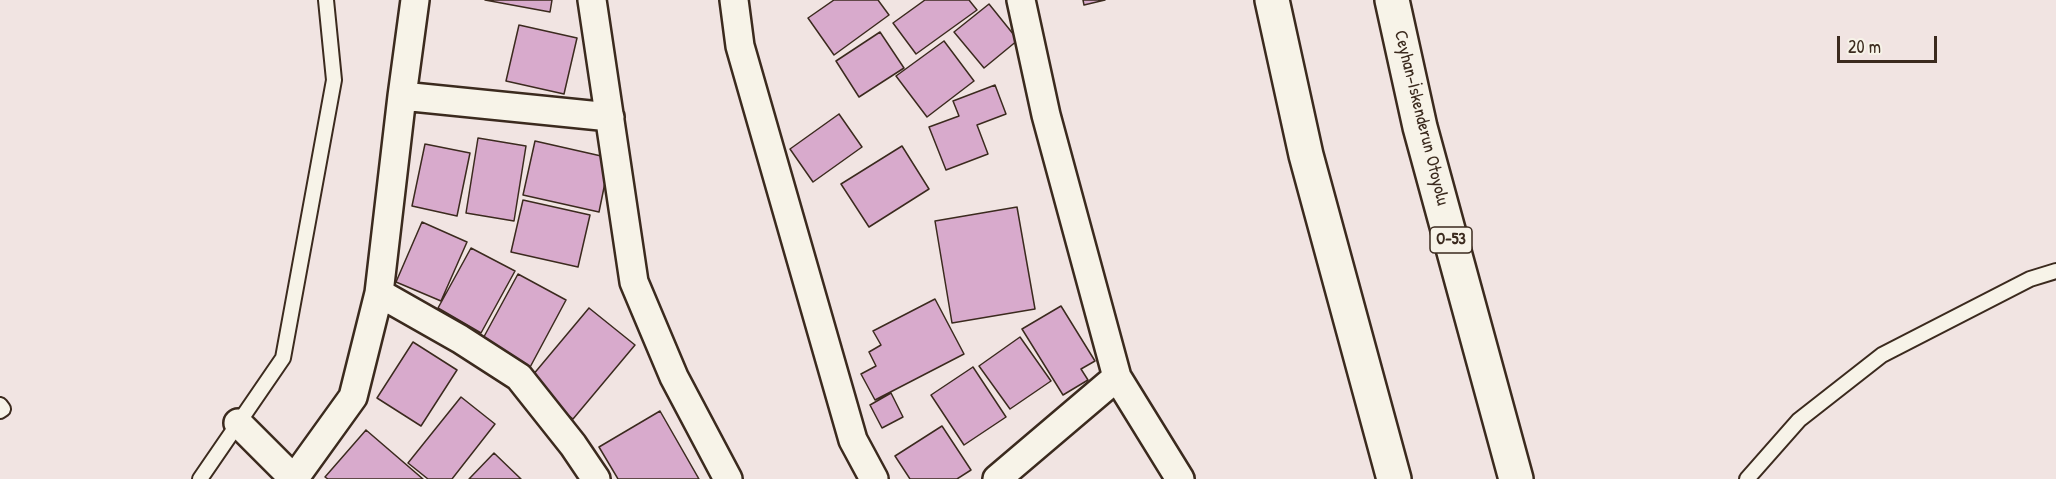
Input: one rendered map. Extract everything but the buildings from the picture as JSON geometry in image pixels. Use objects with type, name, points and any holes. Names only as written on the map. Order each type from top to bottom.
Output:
[{"type":"highway","points":[[1272,0],[1306,155],[1394,479]]},
{"type":"highway","name":"Ceyhan-İskenderun Otoyolu","points":[[1392,0],[1420,127],[1516,479]]},
{"type":"street","points":[[238,423],[294,479],[353,397],[379,293],[415,0]]},
{"type":"street","points":[[592,0],[634,282],[674,377],[728,479]]},
{"type":"street","points":[[734,0],[740,46],[853,440],[874,479]]},
{"type":"street","points":[[1021,0],[1046,115],[1117,377],[1180,479]]},
{"type":"street","points":[[402,96],[610,117]]},
{"type":"street","points":[[379,293],[460,339],[519,377],[596,479]]},
{"type":"street","points":[[997,479],[1117,377]]},
{"type":"lane","points":[[200,479],[283,358],[334,80],[326,0]]},
{"type":"lane","points":[[1746,479],[1799,420],[1882,356],[2030,279],[2056,271]]},
{"type":"lane","points":[[0,405],[3,409],[0,411]]}]
